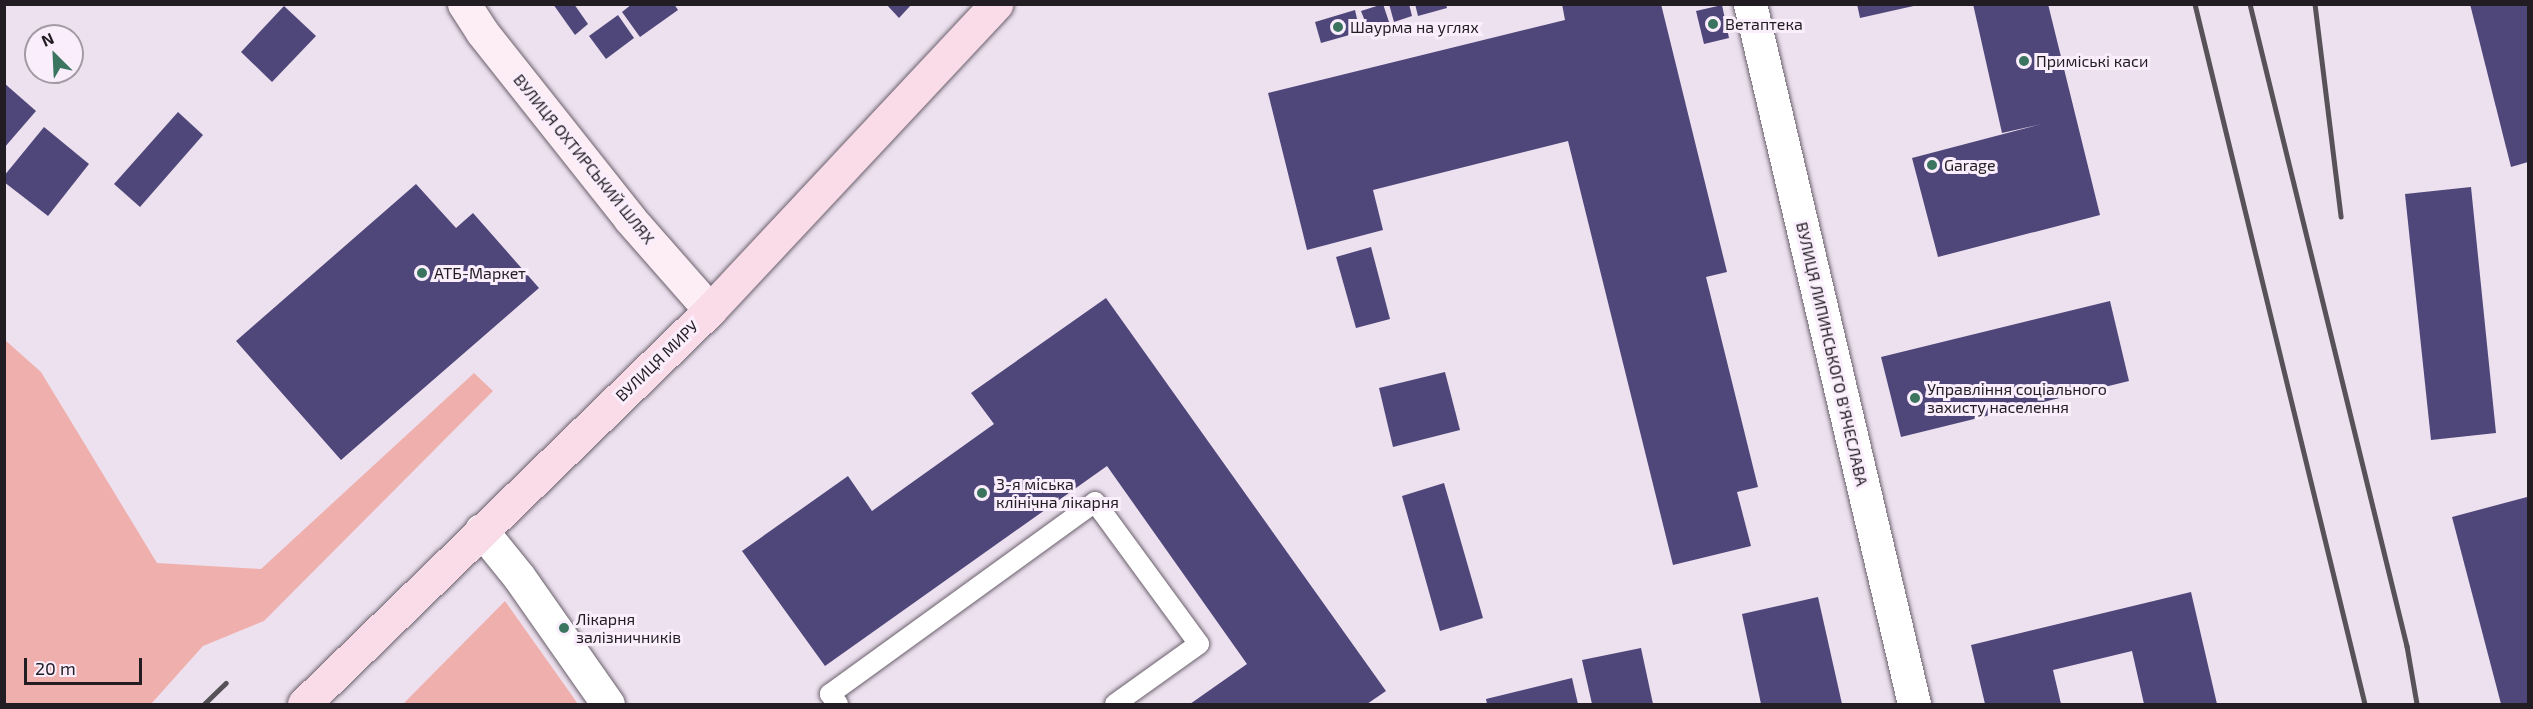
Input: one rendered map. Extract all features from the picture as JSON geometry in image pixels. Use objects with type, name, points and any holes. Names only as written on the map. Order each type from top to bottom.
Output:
[{"type":"main road","name":"ВУЛИЦЯ ОХТИРСЬКИЙ ШЛЯХ","points":[[464,4],[482,32],[630,219],[710,310]]},
{"type":"main road","name":"ВУЛИЦЯ МИРУ","points":[[304,705],[481,530],[710,310],[996,4]]},
{"type":"street","name":"ВУЛИЦЯ ЛИПИНСЬКОГО В'ЯЧЕСЛАВА","points":[[1750,4],[1914,705]]},
{"type":"street","points":[[481,530],[519,577],[608,705]]},
{"type":"lane","points":[[838,705],[830,694],[1095,502],[1199,644],[1115,705]]},
{"type":"shaded area","points":[[5,340],[41,372],[157,563],[261,569],[474,373],[493,391],[264,621],[203,646],[151,704],[5,704]]},
{"type":"shaded area","points":[[505,601],[578,704],[403,704]]},
{"type":"building","points":[[553,4],[574,4],[588,24],[575,35]]},
{"type":"building","points":[[632,4],[674,4],[678,10],[640,37],[622,12]]},
{"type":"building","points":[[886,4],[912,4],[899,18]]},
{"type":"building","points":[[1383,4],[1389,22],[1368,29],[1361,11]]},
{"type":"building","points":[[1389,4],[1409,4],[1412,16],[1394,22]]},
{"type":"building","points":[[1415,4],[1446,4],[1447,8],[1418,16]]},
{"type":"building","points":[[1562,4],[1661,4],[1727,272],[1706,277],[1758,487],[1737,492],[1751,546],[1673,565],[1568,141],[1373,190],[1383,230],[1307,250],[1268,93],[1565,20]]},
{"type":"building","points":[[1857,4],[1918,4],[1918,5],[1860,18]]},
{"type":"building","points":[[1973,4],[2048,4],[2100,215],[1938,257],[1912,158],[2042,124],[2002,133]]},
{"type":"building","points":[[2470,4],[2528,4],[2528,162],[2511,167]]},
{"type":"building","name":"Ветаптека","points":[[1722,5],[1729,38],[1704,44],[1696,11]]},
{"type":"building","points":[[284,6],[316,36],[272,82],[241,52]]},
{"type":"building","name":"Шаурма на углях","points":[[1355,10],[1360,32],[1321,43],[1315,22]]},
{"type":"building","points":[[618,15],[634,38],[606,59],[589,36]]},
{"type":"building","points":[[4,83],[36,111],[4,148]]},
{"type":"building","points":[[178,112],[203,135],[140,207],[114,184]]},
{"type":"building","points":[[44,127],[89,164],[48,216],[4,182],[4,176]]},
{"type":"building","points":[[416,184],[456,228],[473,213],[539,288],[341,460],[236,341]]},
{"type":"building","points":[[2471,187],[2496,433],[2431,440],[2405,194]]},
{"type":"building","points":[[1371,247],[1390,319],[1356,328],[1336,257]]},
{"type":"building","name":"3-я міська клінічна лікарня","points":[[1106,298],[1386,691],[1367,704],[1190,704],[1247,664],[1107,466],[825,666],[742,551],[848,476],[872,511],[994,424],[971,393]]},
{"type":"building","points":[[2110,301],[2129,381],[1901,437],[1881,357]]},
{"type":"building","points":[[1445,372],[1460,430],[1393,447],[1379,388]]},
{"type":"building","points":[[1444,483],[1483,618],[1440,631],[1402,496]]},
{"type":"building","points":[[2527,497],[2528,704],[2501,704],[2452,517]]},
{"type":"building","points":[[2191,592],[2217,704],[2144,704],[2132,651],[2053,670],[2061,704],[1985,704],[1971,645]]},
{"type":"building","points":[[1818,597],[1842,704],[1761,704],[1742,614]]},
{"type":"building","points":[[1641,648],[1653,704],[1592,704],[1582,660]]},
{"type":"building","points":[[1572,678],[1578,704],[1487,704],[1486,699]]},
{"type":"railway","points":[[2195,4],[2365,704]]},
{"type":"railway","points":[[2250,4],[2407,646],[2417,704]]},
{"type":"railway","points":[[2315,4],[2341,216]]},
{"type":"railway","points":[[204,704],[226,683]]},
{"type":"place","name":"Ветаптека","points":[[1713,24]]},
{"type":"place","name":"Шаурма на углях","points":[[1338,27]]},
{"type":"place","name":"Приміські каси","points":[[2024,61]]},
{"type":"place","name":"Garage","points":[[1932,165]]},
{"type":"place","name":"АТБ-Маркет","points":[[422,273]]},
{"type":"place","name":"Управління соціального захисту населення","points":[[1915,398]]},
{"type":"place","name":"3-я міська клінічна лікарня","points":[[982,493]]},
{"type":"place","name":"Лікарня залізничників","points":[[564,628]]}]
